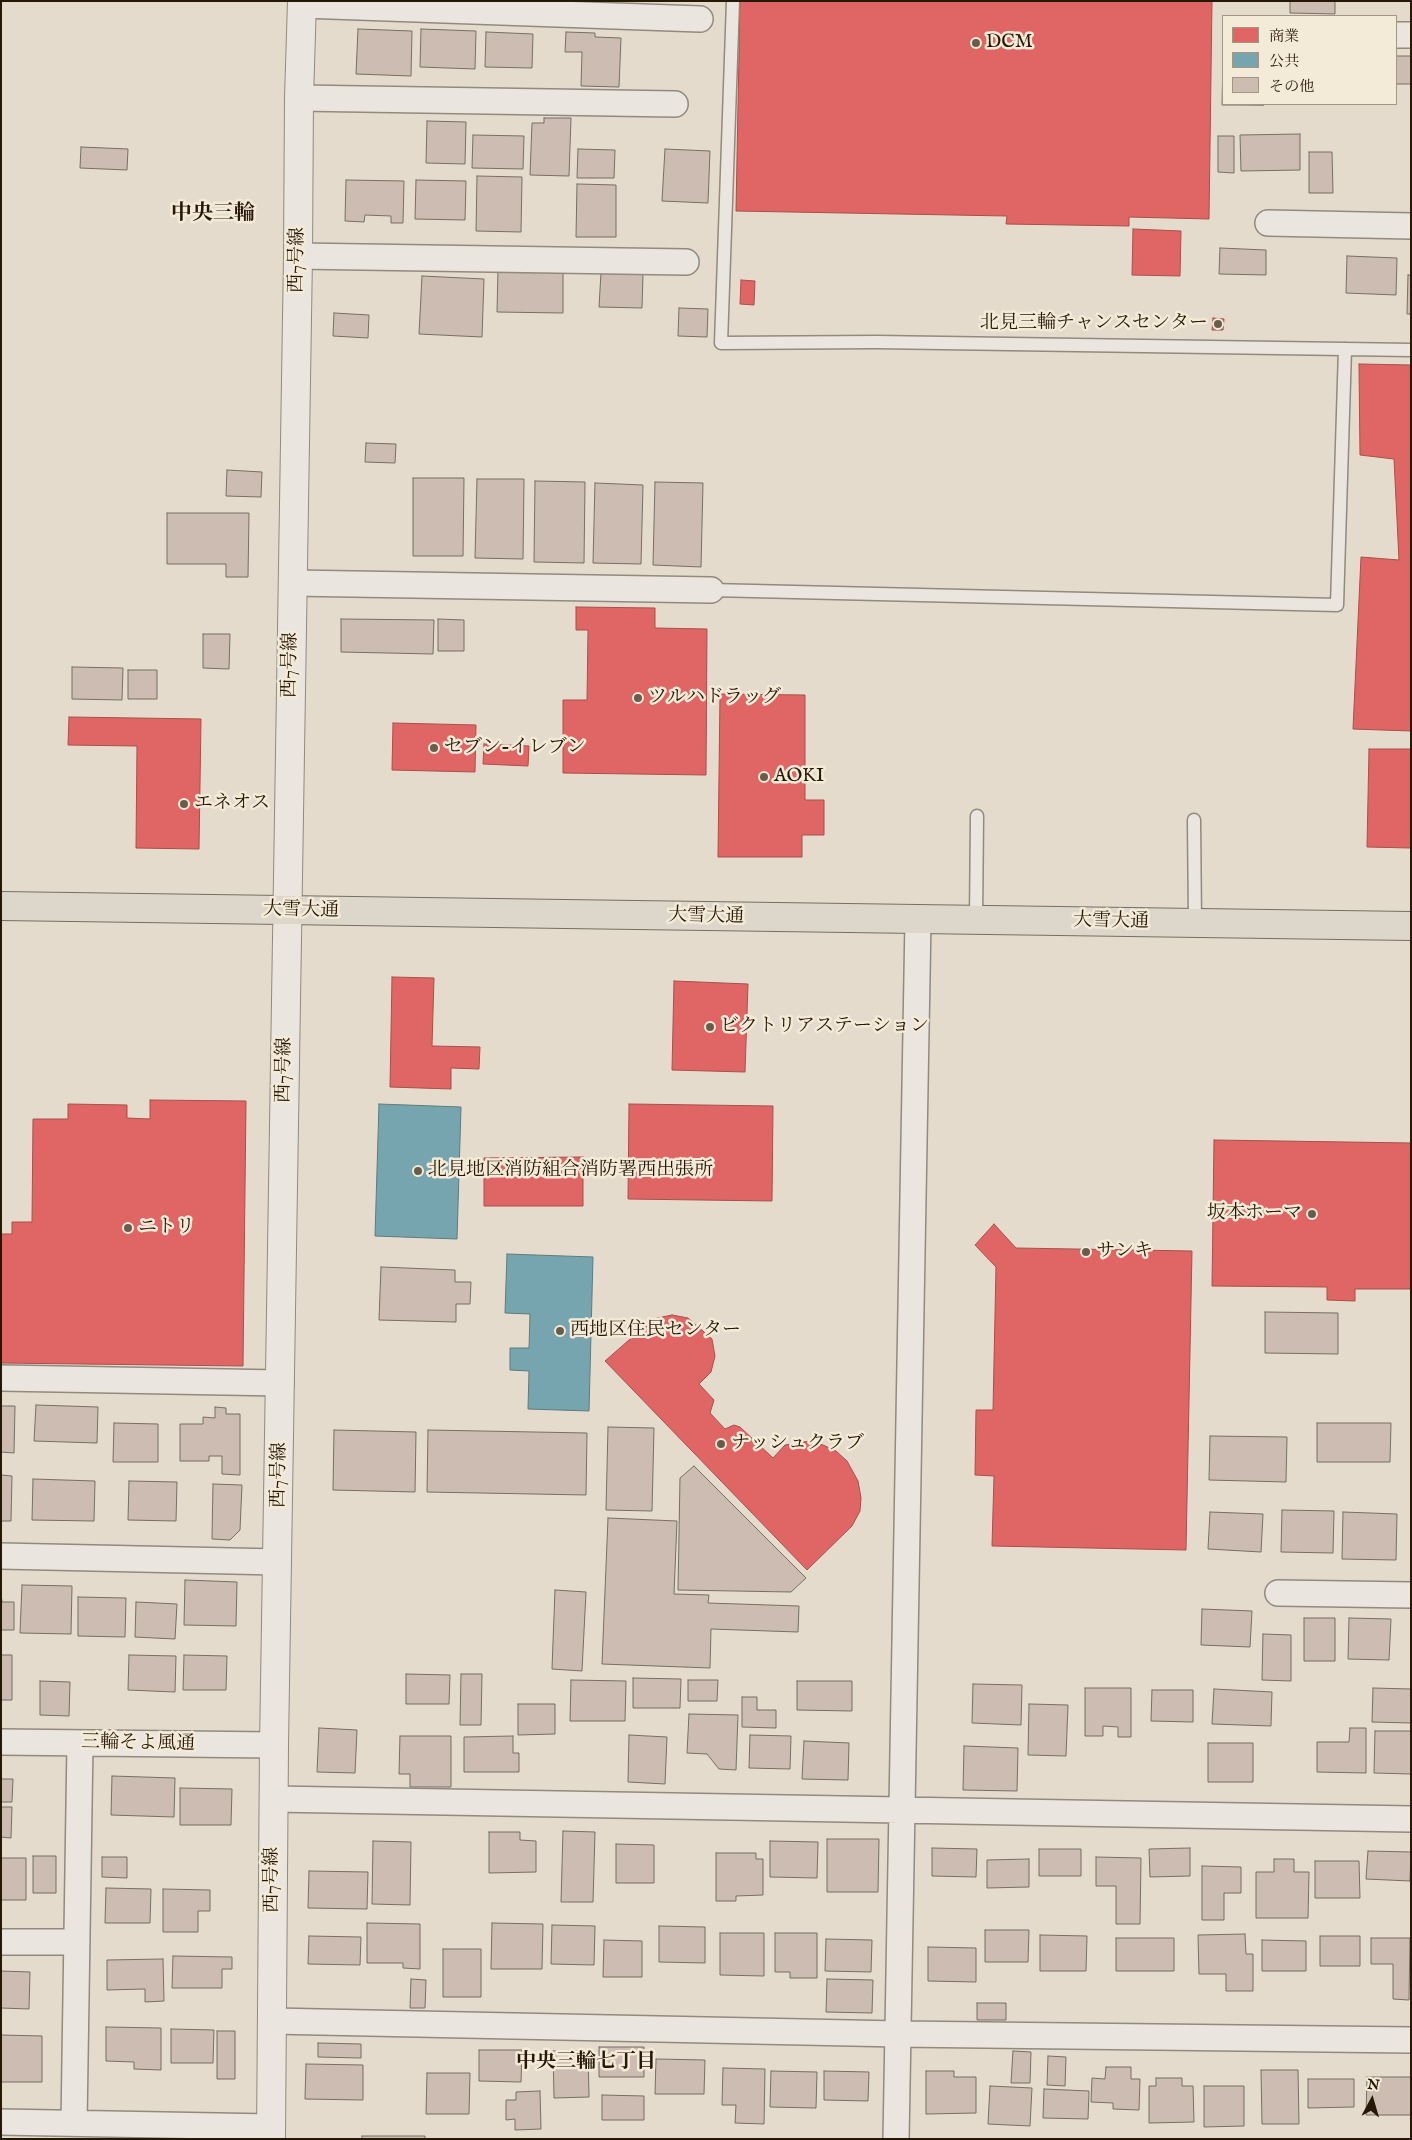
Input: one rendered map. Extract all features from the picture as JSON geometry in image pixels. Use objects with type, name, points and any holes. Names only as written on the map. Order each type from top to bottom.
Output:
[{"type":"highway","name":"大雪大通","points":[[1,906],[1411,926]]},
{"type":"street","points":[[302,3],[700,18]]},
{"type":"street","name":"西7号線","points":[[271,2133],[274,1745],[302,3]]},
{"type":"street","points":[[1397,34],[1411,35]]},
{"type":"street","points":[[299,98],[676,104]]},
{"type":"street","points":[[1268,223],[1411,226]]},
{"type":"street","points":[[298,256],[686,262]]},
{"type":"street","points":[[293,583],[711,590]]},
{"type":"street","points":[[896,2139],[918,920]]},
{"type":"street","points":[[1,1378],[281,1383]]},
{"type":"street","points":[[1,1556],[278,1562]]},
{"type":"street","points":[[1278,1593],[1411,1595]]},
{"type":"street","name":"三輪そよ風通","points":[[1,1742],[274,1745]]},
{"type":"street","points":[[74,2123],[80,1743]]},
{"type":"street","points":[[274,1799],[1411,1819]]},
{"type":"street","points":[[1,1942],[77,1942]]},
{"type":"street","points":[[272,2021],[898,2034],[1411,2040]]},
{"type":"street","points":[[1,2122],[74,2123],[271,2133]]},
{"type":"lane","points":[[733,1],[721,343],[876,342],[1411,350]]},
{"type":"lane","points":[[711,590],[1337,605],[1345,349]]},
{"type":"lane","points":[[976,920],[977,816]]},
{"type":"lane","points":[[1194,820],[1194,923]]},
{"type":"building: 商業","points":[[740,1],[1212,1],[1209,219],[1129,217],[1129,226],[1006,224],[1007,216],[736,211]]},
{"type":"building: 商業","points":[[1133,229],[1181,231],[1180,276],[1132,275]]},
{"type":"building: 商業","points":[[741,280],[755,281],[754,305],[740,304]]},
{"type":"building: 商業","name":"北見三輪チャンスセンター","points":[[1213,318],[1224,319],[1223,330],[1212,330]]},
{"type":"building: 商業","points":[[1359,364],[1411,365],[1411,731],[1353,729],[1361,557],[1399,560],[1394,459],[1360,455]]},
{"type":"building: 商業","points":[[576,607],[655,608],[655,628],[707,629],[706,775],[563,773],[563,700],[587,700],[588,630],[576,630]]},
{"type":"building: 商業","points":[[720,694],[805,695],[805,800],[824,800],[824,835],[802,835],[802,857],[718,857]]},
{"type":"building: 商業","points":[[69,717],[201,719],[199,849],[136,848],[137,746],[68,745]]},
{"type":"building: 商業","name":"セブン-イレブン","points":[[393,723],[476,725],[475,772],[392,770]]},
{"type":"building: 商業","points":[[484,744],[529,746],[528,766],[483,764]]},
{"type":"building: 商業","points":[[1369,749],[1411,749],[1411,848],[1367,847]]},
{"type":"building: 商業","points":[[392,977],[434,978],[432,1046],[480,1047],[479,1069],[451,1068],[451,1089],[390,1087]]},
{"type":"building: 商業","name":"ビクトリアステーション","points":[[674,981],[748,984],[745,1072],[672,1070]]},
{"type":"building: 商業","name":"ニトリ","points":[[150,1100],[246,1101],[243,1366],[1,1363],[1,1234],[12,1234],[12,1222],[32,1222],[33,1119],[68,1119],[68,1104],[127,1105],[127,1118],[150,1119]]},
{"type":"building: 商業","points":[[629,1104],[773,1106],[772,1201],[628,1199]]},
{"type":"building: 商業","name":"坂本ホーマ","points":[[1214,1140],[1411,1143],[1411,1289],[1355,1289],[1355,1301],[1327,1300],[1327,1287],[1212,1286]]},
{"type":"building: 商業","points":[[583,1157],[583,1206],[484,1206],[484,1158]]},
{"type":"building: 商業","points":[[994,1224],[1016,1248],[1192,1251],[1186,1550],[992,1546],[994,1476],[975,1475],[976,1410],[993,1410],[996,1267],[975,1245]]},
{"type":"building: 商業","name":"ナッシュクラブ","points":[[672,1315],[688,1318],[712,1339],[715,1356],[711,1372],[699,1384],[714,1400],[710,1413],[725,1429],[734,1425],[740,1427],[773,1458],[785,1445],[810,1441],[823,1445],[836,1451],[847,1461],[858,1481],[861,1498],[860,1511],[852,1526],[807,1570],[605,1361],[653,1319]]},
{"type":"building: 公共","name":"北見地区消防組合消防署西出張所","points":[[379,1104],[461,1107],[457,1239],[375,1236]]},
{"type":"building: 公共","name":"西地区住民センター","points":[[507,1254],[593,1257],[589,1411],[528,1409],[529,1371],[510,1370],[510,1348],[529,1348],[530,1314],[505,1313]]},
{"type":"building: その他","points":[[1290,1],[1335,1],[1335,14],[1290,13]]},
{"type":"building: その他","points":[[358,29],[412,31],[411,76],[356,74]]},
{"type":"building: その他","points":[[421,29],[476,31],[475,69],[420,67]]},
{"type":"building: その他","points":[[486,32],[533,34],[532,68],[485,67]]},
{"type":"building: その他","points":[[566,32],[595,33],[595,37],[621,38],[619,87],[581,86],[582,52],[565,52]]},
{"type":"building: その他","points":[[1397,56],[1411,56],[1411,84],[1397,84]]},
{"type":"building: その他","points":[[544,118],[571,118],[569,176],[530,175],[532,123],[544,123]]},
{"type":"building: その他","points":[[427,121],[466,122],[465,164],[426,163]]},
{"type":"building: その他","points":[[1300,134],[1300,170],[1241,171],[1240,135]]},
{"type":"building: その他","points":[[473,135],[524,136],[523,169],[472,168]]},
{"type":"building: その他","points":[[1218,136],[1234,136],[1234,173],[1218,172]]},
{"type":"building: その他","points":[[81,147],[128,149],[127,170],[80,168]]},
{"type":"building: その他","points":[[578,149],[615,150],[614,178],[577,178]]},
{"type":"building: その他","points":[[665,149],[710,151],[708,203],[662,201]]},
{"type":"building: その他","points":[[1309,152],[1332,152],[1333,193],[1309,193]]},
{"type":"building: その他","points":[[477,176],[522,177],[521,232],[476,231]]},
{"type":"building: その他","points":[[346,180],[404,181],[403,223],[391,223],[391,216],[365,215],[364,222],[345,221]]},
{"type":"building: その他","points":[[416,180],[466,181],[465,220],[415,219]]},
{"type":"building: その他","points":[[577,184],[616,185],[616,237],[576,237]]},
{"type":"building: その他","points":[[1220,248],[1266,250],[1266,275],[1219,274]]},
{"type":"building: その他","points":[[1347,256],[1397,258],[1396,295],[1346,293]]},
{"type":"building: その他","points":[[498,270],[563,271],[563,313],[497,312]]},
{"type":"building: その他","points":[[601,273],[643,274],[642,308],[599,307]]},
{"type":"building: その他","points":[[1408,275],[1411,275],[1411,314],[1407,314]]},
{"type":"building: その他","points":[[422,276],[484,279],[482,337],[419,334]]},
{"type":"building: その他","points":[[679,308],[708,309],[707,337],[678,336]]},
{"type":"building: その他","points":[[334,313],[369,315],[368,338],[333,336]]},
{"type":"building: その他","points":[[366,443],[396,444],[395,463],[365,462]]},
{"type":"building: その他","points":[[227,470],[262,472],[261,497],[226,496]]},
{"type":"building: その他","points":[[413,478],[464,478],[463,556],[413,556]]},
{"type":"building: その他","points":[[477,479],[524,479],[523,559],[475,558]]},
{"type":"building: その他","points":[[535,481],[585,482],[584,563],[534,562]]},
{"type":"building: その他","points":[[655,482],[703,483],[701,567],[653,565]]},
{"type":"building: その他","points":[[595,483],[643,485],[641,564],[593,563]]},
{"type":"building: その他","points":[[167,513],[249,513],[248,577],[226,577],[226,564],[167,564]]},
{"type":"building: その他","points":[[341,619],[434,620],[433,654],[341,652]]},
{"type":"building: その他","points":[[438,619],[464,620],[464,651],[438,651]]},
{"type":"building: その他","points":[[203,634],[230,634],[229,669],[203,668]]},
{"type":"building: その他","points":[[72,667],[123,668],[122,700],[72,699]]},
{"type":"building: その他","points":[[128,670],[157,670],[157,699],[128,699]]},
{"type":"building: その他","points":[[381,1267],[455,1270],[455,1282],[471,1282],[470,1304],[456,1304],[456,1322],[379,1320]]},
{"type":"building: その他","points":[[1265,1312],[1338,1313],[1338,1354],[1265,1353]]},
{"type":"building: その他","points":[[36,1405],[98,1407],[97,1443],[34,1441]]},
{"type":"building: その他","points":[[1,1406],[15,1406],[14,1453],[1,1452]]},
{"type":"building: その他","points":[[215,1407],[226,1408],[226,1414],[240,1414],[240,1475],[222,1474],[222,1456],[209,1456],[209,1461],[180,1461],[180,1424],[203,1424],[203,1417],[215,1418]]},
{"type":"building: その他","points":[[114,1423],[158,1424],[158,1462],[113,1462]]},
{"type":"building: その他","points":[[1317,1423],[1391,1423],[1390,1462],[1317,1462]]},
{"type":"building: その他","points":[[608,1427],[654,1428],[652,1511],[606,1510]]},
{"type":"building: その他","points":[[334,1430],[416,1432],[415,1492],[333,1490]]},
{"type":"building: その他","points":[[428,1430],[587,1433],[586,1495],[427,1492]]},
{"type":"building: その他","points":[[1210,1436],[1287,1437],[1286,1482],[1209,1480]]},
{"type":"building: その他","points":[[694,1466],[806,1578],[791,1592],[678,1590],[680,1478]]},
{"type":"building: その他","points":[[1,1475],[12,1476],[11,1521],[1,1521]]},
{"type":"building: その他","points":[[33,1479],[95,1481],[94,1521],[32,1520]]},
{"type":"building: その他","points":[[129,1481],[177,1482],[176,1521],[128,1520]]},
{"type":"building: その他","points":[[213,1484],[242,1485],[240,1530],[230,1540],[212,1539]]},
{"type":"building: その他","points":[[1282,1510],[1334,1511],[1333,1553],[1281,1552]]},
{"type":"building: その他","points":[[1210,1512],[1263,1514],[1261,1552],[1208,1549]]},
{"type":"building: その他","points":[[1343,1512],[1397,1514],[1396,1560],[1342,1559]]},
{"type":"building: その他","points":[[608,1518],[677,1521],[674,1594],[709,1595],[708,1603],[799,1606],[798,1632],[711,1629],[710,1668],[602,1664]]},
{"type":"building: その他","points":[[185,1580],[237,1582],[236,1626],[184,1625]]},
{"type":"building: その他","points":[[22,1585],[72,1586],[71,1634],[20,1633]]},
{"type":"building: その他","points":[[555,1590],[586,1592],[582,1671],[552,1669]]},
{"type":"building: その他","points":[[1,1593],[2,1602],[14,1602],[14,1630],[1,1630]]},
{"type":"building: その他","points":[[78,1597],[126,1598],[125,1637],[78,1636]]},
{"type":"building: その他","points":[[136,1602],[177,1604],[175,1639],[135,1637]]},
{"type":"building: その他","points":[[1202,1609],[1252,1611],[1250,1647],[1201,1645]]},
{"type":"building: その他","points":[[1304,1618],[1335,1618],[1335,1661],[1304,1661]]},
{"type":"building: その他","points":[[1349,1618],[1391,1619],[1389,1660],[1348,1659]]},
{"type":"building: その他","points":[[1263,1634],[1291,1635],[1291,1681],[1262,1680]]},
{"type":"building: その他","points":[[1,1655],[12,1655],[12,1700],[1,1700]]},
{"type":"building: その他","points":[[129,1655],[176,1656],[175,1692],[128,1690]]},
{"type":"building: その他","points":[[184,1655],[227,1656],[226,1690],[183,1690]]},
{"type":"building: その他","points":[[406,1674],[450,1675],[449,1704],[406,1704]]},
{"type":"building: その他","points":[[461,1674],[482,1674],[481,1725],[460,1725]]},
{"type":"building: その他","points":[[633,1678],[681,1679],[680,1708],[633,1708]]},
{"type":"building: その他","points":[[571,1680],[626,1681],[625,1721],[570,1721]]},
{"type":"building: その他","points":[[688,1680],[718,1680],[717,1701],[688,1701]]},
{"type":"building: その他","points":[[40,1681],[70,1682],[69,1716],[40,1715]]},
{"type":"building: その他","points":[[797,1681],[852,1681],[852,1711],[797,1710]]},
{"type":"building: その他","points":[[973,1684],[1022,1685],[1021,1725],[972,1723]]},
{"type":"building: その他","points":[[1085,1688],[1131,1688],[1131,1737],[1118,1737],[1118,1727],[1103,1726],[1103,1736],[1085,1736]]},
{"type":"building: その他","points":[[1373,1688],[1411,1689],[1411,1723],[1372,1722]]},
{"type":"building: その他","points":[[1214,1689],[1272,1692],[1271,1726],[1212,1724]]},
{"type":"building: その他","points":[[1152,1690],[1193,1690],[1193,1722],[1151,1721]]},
{"type":"building: その他","points":[[742,1697],[757,1697],[757,1710],[776,1710],[776,1728],[742,1727]]},
{"type":"building: その他","points":[[518,1704],[555,1704],[555,1734],[518,1735]]},
{"type":"building: その他","points":[[1029,1704],[1068,1705],[1066,1756],[1028,1755]]},
{"type":"building: その他","points":[[689,1714],[738,1715],[736,1770],[719,1769],[707,1754],[687,1753]]},
{"type":"building: その他","points":[[319,1728],[357,1730],[355,1773],[317,1772]]},
{"type":"building: その他","points":[[1350,1728],[1366,1728],[1366,1773],[1317,1772],[1317,1742],[1349,1742]]},
{"type":"building: その他","points":[[1375,1731],[1411,1731],[1411,1774],[1374,1773]]},
{"type":"building: その他","points":[[629,1735],[667,1737],[665,1784],[628,1782]]},
{"type":"building: その他","points":[[750,1735],[791,1736],[790,1769],[749,1768]]},
{"type":"building: その他","points":[[400,1736],[451,1736],[451,1787],[410,1787],[410,1774],[399,1774]]},
{"type":"building: その他","points":[[513,1736],[513,1753],[519,1753],[519,1772],[464,1772],[464,1737]]},
{"type":"building: その他","points":[[804,1741],[849,1743],[848,1780],[802,1779]]},
{"type":"building: その他","points":[[1208,1743],[1253,1743],[1253,1782],[1208,1782]]},
{"type":"building: その他","points":[[964,1746],[1018,1748],[1017,1791],[963,1790]]},
{"type":"building: その他","points":[[112,1776],[175,1778],[174,1817],[111,1815]]},
{"type":"building: その他","points":[[1,1779],[13,1779],[12,1802],[1,1802]]},
{"type":"building: その他","points":[[180,1788],[232,1789],[231,1825],[180,1825]]},
{"type":"building: その他","points":[[1,1807],[12,1807],[11,1838],[1,1837]]},
{"type":"building: その他","points":[[563,1831],[595,1832],[593,1902],[561,1902]]},
{"type":"building: その他","points":[[489,1832],[520,1832],[520,1840],[536,1841],[536,1872],[489,1873]]},
{"type":"building: その他","points":[[827,1839],[879,1839],[878,1892],[827,1892]]},
{"type":"building: その他","points":[[373,1841],[411,1842],[410,1905],[372,1904]]},
{"type":"building: その他","points":[[770,1841],[818,1842],[817,1878],[770,1877]]},
{"type":"building: その他","points":[[616,1844],[654,1845],[654,1883],[616,1883]]},
{"type":"building: その他","points":[[932,1848],[977,1849],[976,1877],[932,1876]]},
{"type":"building: その他","points":[[1190,1848],[1190,1876],[1150,1877],[1149,1849]]},
{"type":"building: その他","points":[[1039,1849],[1081,1849],[1081,1876],[1039,1876]]},
{"type":"building: その他","points":[[1368,1851],[1411,1852],[1410,1881],[1366,1879]]},
{"type":"building: その他","points":[[716,1853],[756,1853],[756,1859],[763,1859],[763,1895],[736,1896],[736,1901],[716,1901]]},
{"type":"building: その他","points":[[33,1856],[56,1856],[56,1893],[33,1893]]},
{"type":"building: その他","points":[[102,1857],[127,1857],[127,1878],[102,1877]]},
{"type":"building: その他","points":[[1096,1857],[1141,1858],[1140,1924],[1116,1924],[1116,1886],[1096,1886]]},
{"type":"building: その他","points":[[1,1858],[26,1858],[26,1900],[1,1900]]},
{"type":"building: その他","points":[[1029,1859],[1029,1887],[987,1888],[987,1860]]},
{"type":"building: その他","points":[[1274,1859],[1294,1859],[1294,1872],[1309,1872],[1308,1918],[1256,1918],[1256,1872],[1274,1872]]},
{"type":"building: その他","points":[[1315,1861],[1359,1861],[1360,1898],[1315,1898]]},
{"type":"building: その他","points":[[1202,1866],[1241,1867],[1241,1893],[1224,1893],[1224,1920],[1202,1920]]},
{"type":"building: その他","points":[[309,1871],[368,1872],[367,1909],[308,1908]]},
{"type":"building: その他","points":[[106,1888],[151,1889],[150,1923],[105,1923]]},
{"type":"building: その他","points":[[163,1889],[210,1890],[210,1911],[198,1911],[198,1932],[163,1932]]},
{"type":"building: その他","points":[[367,1923],[420,1924],[420,1969],[403,1968],[403,1963],[367,1963]]},
{"type":"building: その他","points":[[492,1923],[543,1924],[542,1969],[491,1969]]},
{"type":"building: その他","points":[[552,1925],[595,1926],[594,1965],[551,1964]]},
{"type":"building: その他","points":[[659,1926],[705,1927],[705,1963],[659,1962]]},
{"type":"building: その他","points":[[985,1930],[1029,1930],[1028,1962],[985,1962]]},
{"type":"building: その他","points":[[720,1933],[764,1933],[764,1976],[720,1975]]},
{"type":"building: その他","points":[[775,1933],[817,1933],[817,1978],[790,1978],[790,1972],[775,1972]]},
{"type":"building: その他","points":[[1245,1934],[1246,1954],[1253,1954],[1253,1991],[1226,1991],[1226,1974],[1199,1974],[1198,1935]]},
{"type":"building: その他","points":[[1040,1935],[1087,1936],[1086,1971],[1040,1971]]},
{"type":"building: その他","points":[[309,1936],[361,1937],[360,1965],[308,1964]]},
{"type":"building: その他","points":[[1320,1936],[1360,1936],[1360,1966],[1320,1966]]},
{"type":"building: その他","points":[[1116,1938],[1174,1938],[1174,1971],[1116,1971]]},
{"type":"building: その他","points":[[1371,1938],[1410,1938],[1409,2000],[1393,1999],[1393,1964],[1371,1964]]},
{"type":"building: その他","points":[[826,1939],[872,1940],[871,1972],[825,1971]]},
{"type":"building: その他","points":[[604,1940],[642,1941],[642,1977],[603,1977]]},
{"type":"building: その他","points":[[1262,1940],[1306,1941],[1306,1971],[1262,1971]]},
{"type":"building: その他","points":[[928,1947],[976,1948],[976,1982],[928,1981]]},
{"type":"building: その他","points":[[443,1949],[481,1949],[481,1997],[443,1997]]},
{"type":"building: その他","points":[[173,1956],[232,1957],[232,1969],[222,1969],[222,1988],[172,1988]]},
{"type":"building: その他","points":[[163,1959],[164,2001],[145,2002],[145,1989],[107,1990],[107,1960]]},
{"type":"building: その他","points":[[1,1971],[30,1972],[29,2009],[1,2008]]},
{"type":"building: その他","points":[[411,1979],[426,1980],[425,2008],[410,2008]]},
{"type":"building: その他","points":[[827,1979],[873,1980],[872,2013],[826,2012]]},
{"type":"building: その他","points":[[977,2003],[1006,2003],[1006,2020],[977,2020]]},
{"type":"building: その他","points":[[106,2027],[161,2028],[161,2070],[134,2069],[134,2062],[106,2061]]},
{"type":"building: その他","points":[[171,2029],[214,2030],[213,2063],[171,2063]]},
{"type":"building: その他","points":[[217,2031],[235,2031],[235,2079],[217,2079]]},
{"type":"building: その他","points":[[1,2035],[42,2036],[42,2082],[1,2082]]},
{"type":"building: その他","points":[[318,2043],[361,2044],[361,2058],[318,2057]]},
{"type":"building: その他","points":[[599,2047],[644,2047],[644,2077],[599,2077]]},
{"type":"building: その他","points":[[479,2050],[522,2050],[521,2082],[479,2081]]},
{"type":"building: その他","points":[[553,2051],[588,2051],[589,2097],[554,2098]]},
{"type":"building: その他","points":[[1013,2051],[1031,2052],[1030,2083],[1011,2083]]},
{"type":"building: その他","points":[[1048,2056],[1066,2057],[1065,2086],[1047,2085]]},
{"type":"building: その他","points":[[656,2059],[705,2060],[704,2094],[655,2094]]},
{"type":"building: その他","points":[[306,2064],[363,2065],[363,2100],[305,2099]]},
{"type":"building: その他","points":[[1106,2067],[1131,2067],[1131,2079],[1140,2079],[1139,2110],[1113,2109],[1113,2103],[1091,2102],[1092,2078],[1105,2079]]},
{"type":"building: その他","points":[[723,2068],[765,2069],[764,2124],[735,2123],[736,2105],[722,2105]]},
{"type":"building: その他","points":[[1261,2070],[1298,2070],[1299,2124],[1262,2124]]},
{"type":"building: その他","points":[[771,2071],[817,2072],[816,2108],[770,2107]]},
{"type":"building: その他","points":[[824,2071],[869,2072],[868,2101],[824,2100]]},
{"type":"building: その他","points":[[926,2071],[954,2071],[954,2077],[976,2077],[976,2113],[926,2114]]},
{"type":"building: その他","points":[[427,2073],[470,2073],[469,2114],[426,2114]]},
{"type":"building: その他","points":[[1367,2077],[1411,2077],[1411,2115],[1366,2115]]},
{"type":"building: その他","points":[[1156,2078],[1182,2078],[1182,2086],[1193,2086],[1194,2122],[1149,2123],[1149,2086],[1156,2086]]},
{"type":"building: その他","points":[[1308,2079],[1354,2079],[1354,2107],[1308,2108]]},
{"type":"building: その他","points":[[990,2086],[1032,2088],[1030,2126],[988,2124]]},
{"type":"building: その他","points":[[1204,2086],[1244,2086],[1244,2126],[1204,2127]]},
{"type":"building: その他","points":[[1044,2089],[1089,2091],[1088,2119],[1043,2118]]},
{"type":"building: その他","points":[[540,2091],[541,2129],[515,2130],[515,2119],[506,2120],[506,2100],[516,2100],[516,2092]]},
{"type":"building: その他","points":[[602,2095],[644,2096],[644,2120],[602,2120]]},
{"type":"building: その他","points":[[362,2136],[425,2136],[425,2139],[362,2139]]},
{"type":"place","name":"DCM","points":[[976,43]]},
{"type":"place","name":"北見三輪チャンスセンター","points":[[1218,324]]},
{"type":"place","name":"ツルハドラッグ","points":[[638,698]]},
{"type":"place","name":"セブン-イレブン","points":[[434,748]]},
{"type":"place","name":"AOKI","points":[[764,777]]},
{"type":"place","name":"エネオス","points":[[184,804]]},
{"type":"place","name":"ビクトリアステーション","points":[[710,1027]]},
{"type":"place","name":"北見地区消防組合消防署西出張所","points":[[418,1171]]},
{"type":"place","name":"坂本ホーマ","points":[[1312,1214]]},
{"type":"place","name":"ニトリ","points":[[128,1228]]},
{"type":"place","name":"サンキ","points":[[1086,1252]]},
{"type":"place","name":"西地区住民センター","points":[[560,1331]]},
{"type":"place","name":"ナッシュクラブ","points":[[721,1444]]},
{"type":"district","name":"中央三輪","points":[[213,215]]},
{"type":"district","name":"中央三輪七丁目","points":[[586,2063]]}]
